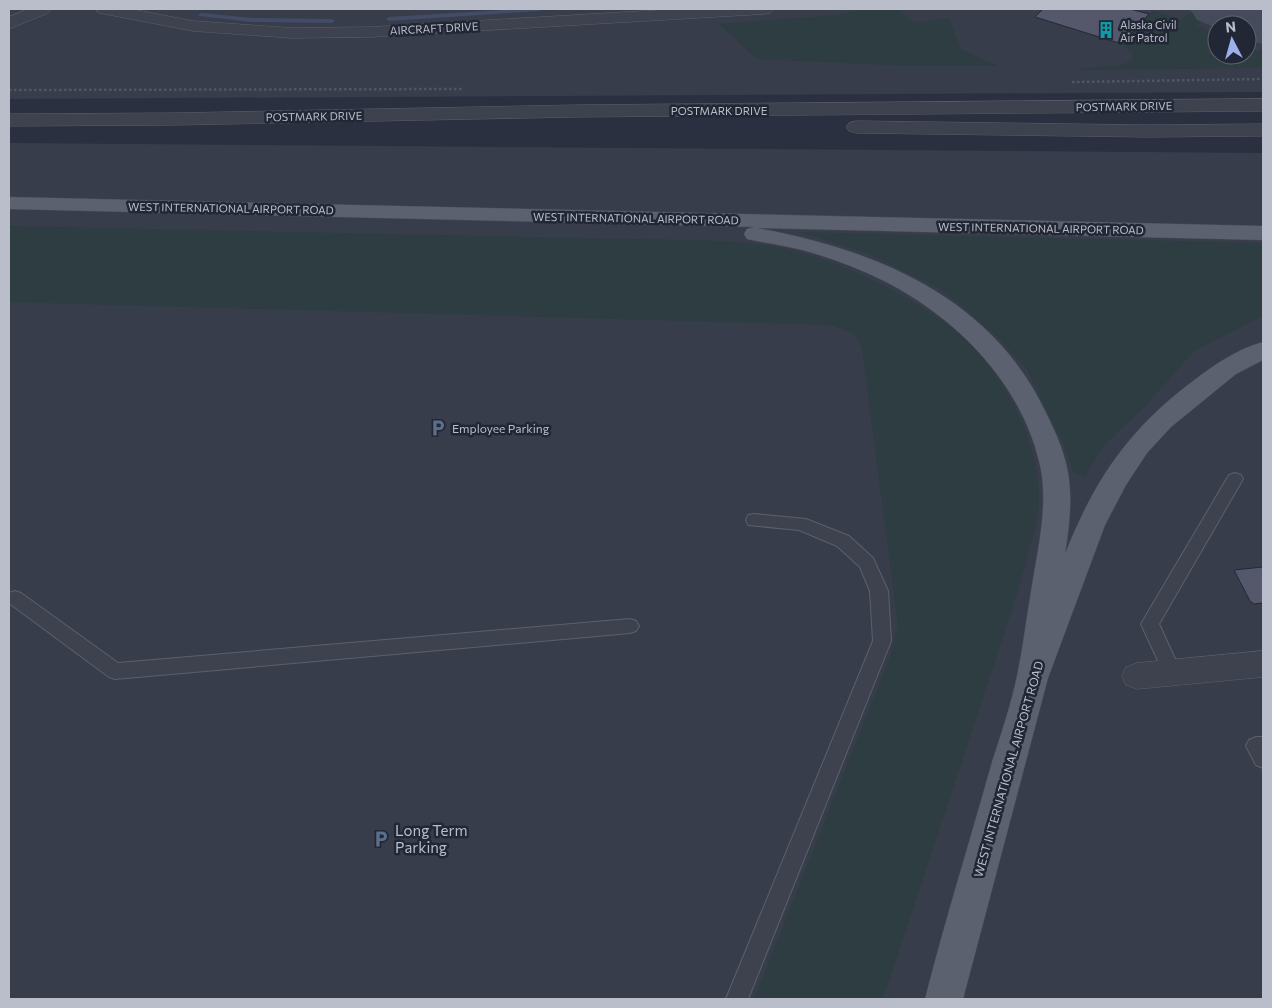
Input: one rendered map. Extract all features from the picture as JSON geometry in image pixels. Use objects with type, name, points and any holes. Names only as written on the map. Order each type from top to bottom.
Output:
[{"type":"main road","name":"WEST INTERNATIONAL AIRPORT ROAD","points":[[9,203],[1263,233]]},
{"type":"main road","points":[[9,219],[172,220],[374,211]]},
{"type":"main road","points":[[594,217],[762,235],[836,253],[870,266],[937,303],[982,338],[1000,356],[1015,377],[1034,410],[1047,445],[1057,486],[1056,524],[1032,678]]},
{"type":"main road","name":"WEST INTERNATIONAL AIRPORT ROAD","points":[[944,999],[1032,678],[1091,525],[1115,479],[1138,446],[1162,420],[1228,368],[1263,350]]},
{"type":"street","points":[[9,24],[42,9]]},
{"type":"street","name":"AIRCRAFT DRIVE","points":[[105,9],[193,26],[292,33],[381,31],[764,9]]},
{"type":"street","name":"POSTMARK DRIVE","points":[[9,120],[175,119],[576,111],[1263,105]]},
{"type":"street","name":"POSTMARK DRIVE","points":[[175,119],[1146,131],[1263,130]]},
{"type":"street","points":[[1137,676],[1263,664]]},
{"type":"lane","points":[[1172,672],[1150,624],[1235,479]]},
{"type":"lane","points":[[737,999],[882,641],[879,591],[867,564],[843,541],[800,524],[754,520]]},
{"type":"lane","points":[[15,598],[115,670],[630,626]]},
{"type":"lane","points":[[1263,746],[1256,746],[1263,759]]},
{"type":"shaded area","points":[[9,9],[1263,9],[1263,92],[9,99]]},
{"type":"shaded area","points":[[863,9],[898,9],[915,23],[949,18],[961,49],[998,66],[909,66],[757,59],[719,24],[836,15]]},
{"type":"shaded area","points":[[1153,10],[1181,20],[1199,11],[1207,15],[1207,18],[1196,26],[1207,30],[1207,65],[1257,65],[1257,51],[1259,52],[1263,49],[1263,68],[1078,70],[1117,66],[1130,62],[1134,55],[1122,44]]},
{"type":"shaded area","points":[[9,143],[1263,153],[1263,999],[9,999]]},
{"type":"shaded area","points":[[9,226],[683,240],[755,244],[797,251],[849,270],[903,296],[950,326],[968,342],[996,375],[1019,414],[1034,456],[1038,478],[1038,515],[1018,590],[883,999],[754,999],[890,657],[898,626],[862,349],[854,333],[830,325],[9,302]]},
{"type":"shaded area","points":[[798,232],[1263,243],[1263,316],[1194,351],[1148,403],[1102,448],[1085,477],[1074,473],[1064,445],[1026,368],[1000,340],[969,312],[940,289],[869,254]]},
{"type":"building","name":"Alaska Civil Air Patrol","points":[[1043,9],[1130,9],[1149,14],[1122,44],[1035,17]]},
{"type":"building","points":[[1263,567],[1263,603],[1254,604],[1250,601],[1234,570]]},
{"type":"waterway","points":[[389,19],[540,9]]},
{"type":"waterway","points":[[201,15],[252,20],[332,21]]},
{"type":"taxiway","points":[[1216,9],[1263,28]]},
{"type":"place","name":"Alaska Civil Air Patrol","points":[[1106,30]]},
{"type":"place","name":"Employee Parking","points":[[438,428]]},
{"type":"place","name":"Long Term Parking","points":[[381,839]]}]
